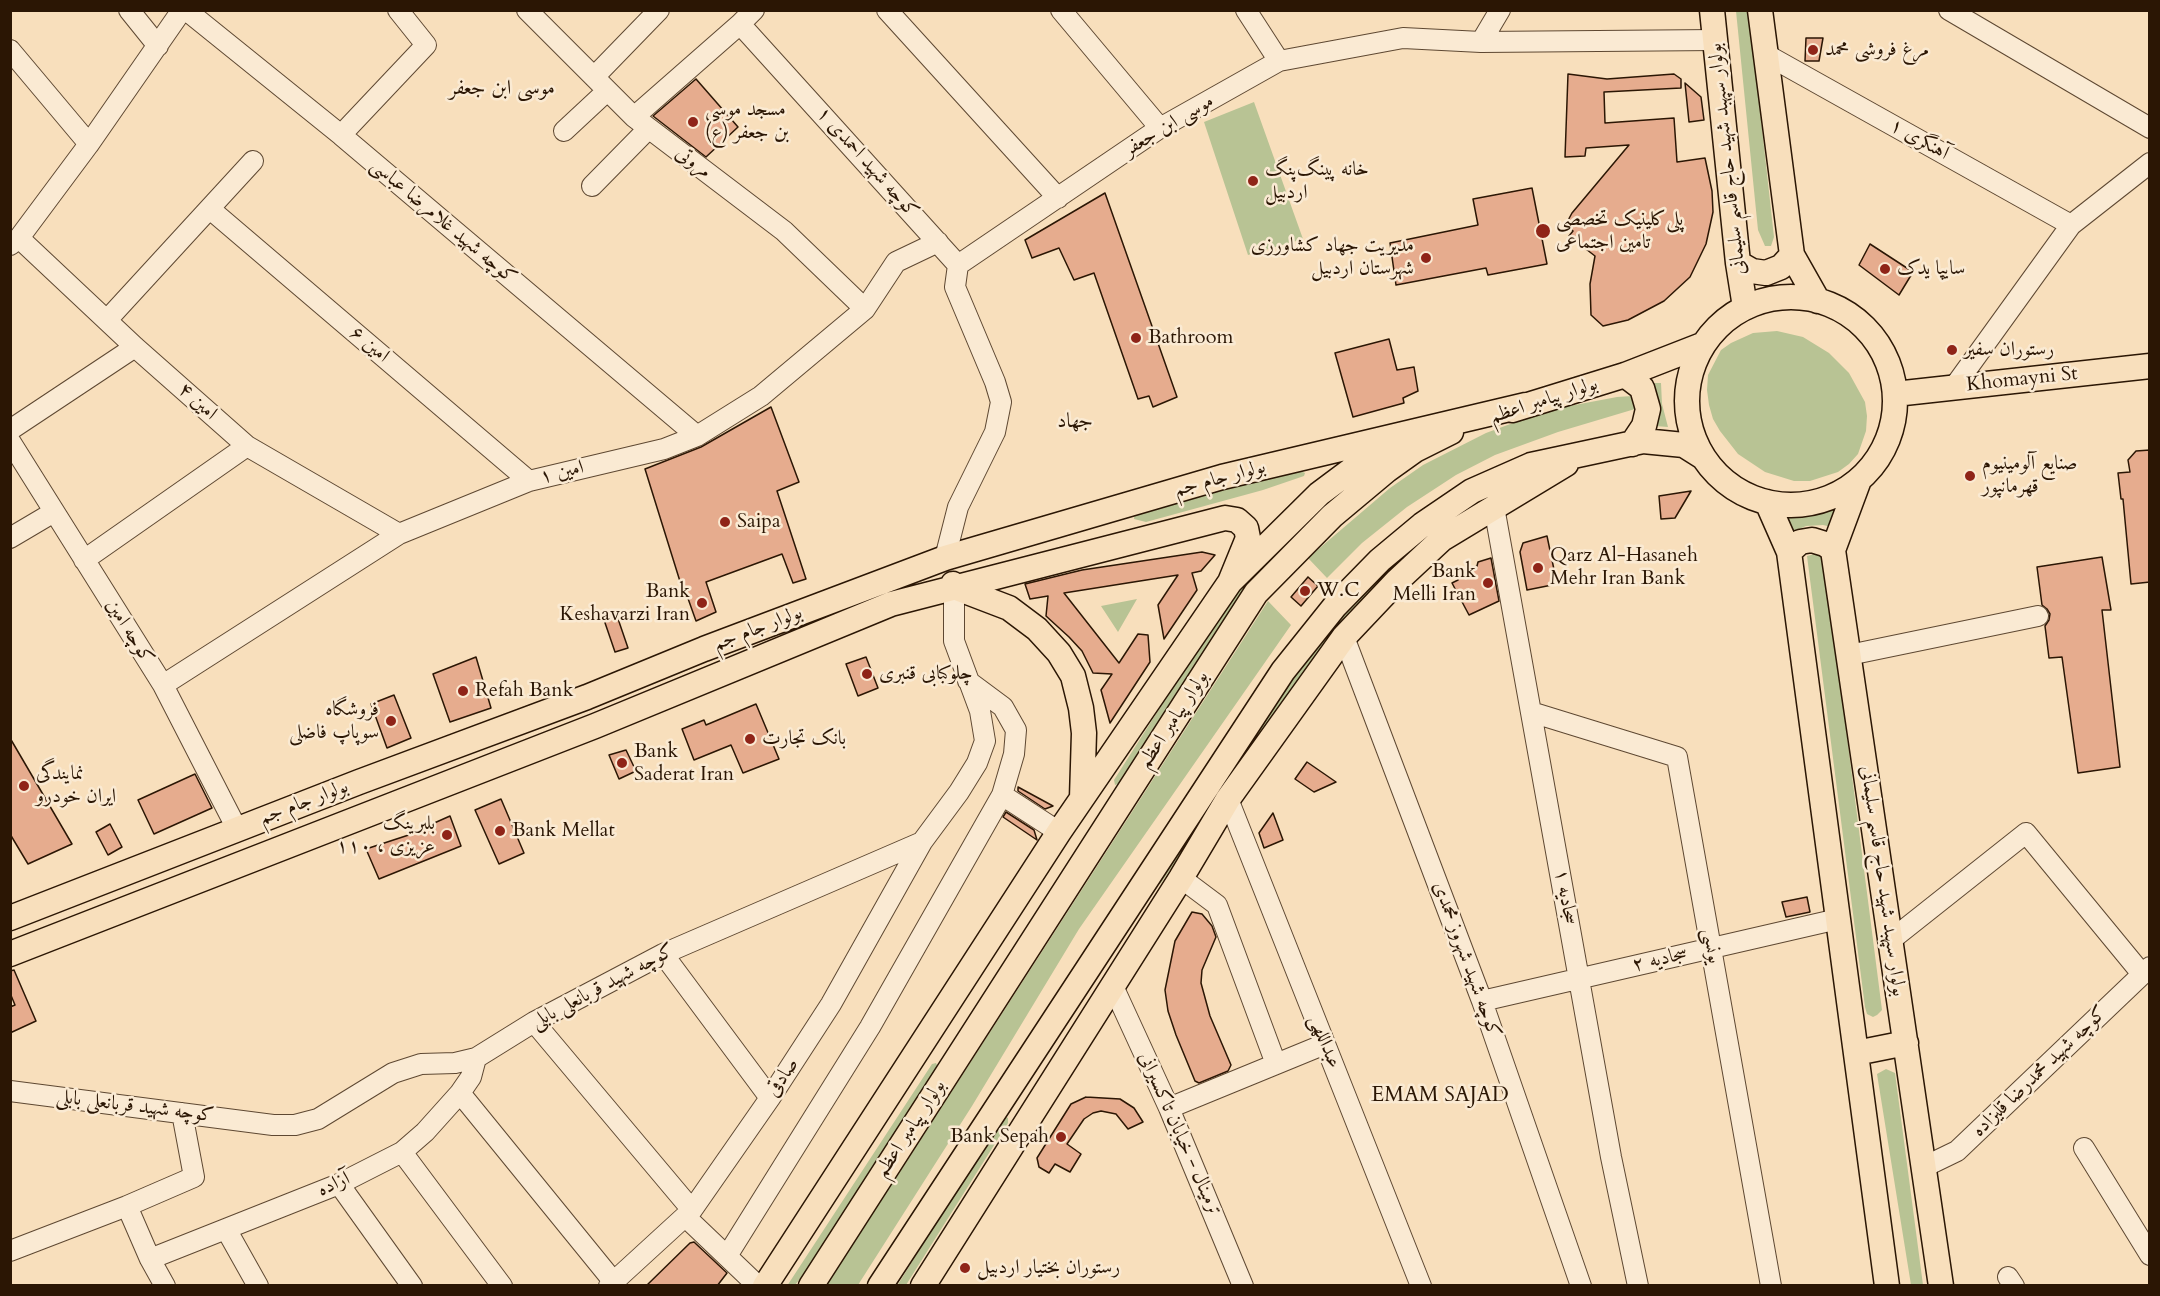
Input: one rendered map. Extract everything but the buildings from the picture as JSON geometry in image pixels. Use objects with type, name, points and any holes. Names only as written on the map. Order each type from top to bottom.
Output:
[{"type":"main road","name":"بولوار سپهبد شهید حاج قاسم سلیمانی","points":[[1712,10],[1738,263],[1745,307]]},
{"type":"main road","points":[[1760,10],[1791,255],[1818,301]]},
{"type":"main road","points":[[1738,263],[1752,271],[1766,273],[1781,267],[1791,255]]},
{"type":"main road","points":[[1794,297],[1818,301],[1848,314],[1871,335],[1888,362],[1895,394],[1892,426],[1880,455],[1859,480],[1831,497],[1799,505],[1767,502],[1742,493],[1720,478],[1703,457],[1690,430],[1686,401],[1690,372],[1702,345],[1721,323],[1745,307],[1777,298],[1794,297]]},
{"type":"main road","name":"بولوار پیامبر اعظم","points":[[811,1286],[1256,593],[1283,564],[1332,516],[1415,450],[1444,435],[1526,405],[1625,375],[1702,345]]},
{"type":"main road","name":"Khomayni St","points":[[1895,394],[2150,366]]},
{"type":"main road","points":[[1625,375],[1642,388],[1648,409],[1644,426],[1632,444]]},
{"type":"main road","name":"بولوار جام جم","points":[[10,918],[945,558],[1222,477],[1526,405]]},
{"type":"main road","name":"بولوار پیامبر اعظم","points":[[765,1286],[1082,798],[1230,582],[1318,494],[1399,434]]},
{"type":"main road","points":[[880,1286],[1283,671],[1335,606],[1388,553],[1422,525],[1472,491],[1531,465],[1643,441],[1684,444],[1703,457]]},
{"type":"main road","points":[[923,1286],[1181,878],[1228,799],[1344,637],[1397,581],[1442,539],[1581,455]]},
{"type":"main road","name":"بولوار سپهبد شهید حاج قاسم سلیمانی","points":[[1859,480],[1833,550],[1941,1286]]},
{"type":"main road","points":[[1767,502],[1789,552],[1887,1286]]},
{"type":"main road","points":[[1110,510],[1119,545]]},
{"type":"main road","name":"بولوار جام جم","points":[[10,954],[595,726],[891,604],[1225,518],[1237,520],[1246,528],[1248,538],[1230,582]]},
{"type":"main road","points":[[1789,552],[1800,542],[1812,540],[1825,544],[1833,550]]},
{"type":"main road","points":[[945,558],[954,587],[1009,608],[1037,630],[1059,653],[1073,676],[1081,708],[1083,733],[1082,798]]},
{"type":"main road","points":[[704,649],[712,679]]},
{"type":"main road","points":[[587,697],[595,726]]},
{"type":"main road","points":[[1053,842],[1076,874]]},
{"type":"main road","points":[[1856,1053],[1906,1043]]},
{"type":"street","points":[[129,10],[159,46]]},
{"type":"street","points":[[15,241],[89,144],[184,10]]},
{"type":"street","name":"کوچه شهید غلامرضا عباسی","points":[[184,10],[341,135],[697,436]]},
{"type":"street","points":[[341,135],[426,45],[398,10]]},
{"type":"street","name":"مروتی","points":[[527,10],[641,123],[784,231],[865,309]]},
{"type":"street","points":[[564,131],[659,10]]},
{"type":"street","points":[[887,10],[1058,198]]},
{"type":"street","points":[[1060,10],[1160,128]]},
{"type":"street","points":[[1246,10],[1280,61]]},
{"type":"street","points":[[1481,42],[1500,10]]},
{"type":"street","points":[[1949,10],[2150,128]]},
{"type":"street","points":[[592,186],[641,123],[747,17]]},
{"type":"street","name":"کوچه شهید احمدی ۱","points":[[747,17],[957,264]]},
{"type":"street","name":"موسی ابن جعفر","points":[[957,264],[1160,128],[1280,61],[1403,38],[1481,42],[1715,40]]},
{"type":"street","points":[[10,50],[89,144]]},
{"type":"street","name":"آهنگری ۱","points":[[1767,55],[2071,225]]},
{"type":"street","points":[[107,320],[253,161]]},
{"type":"street","points":[[1954,387],[2071,225],[2150,163]]},
{"type":"street","name":"امین ۶","points":[[210,209],[529,482]]},
{"type":"street","name":"امین ۴","points":[[15,241],[247,446],[399,534]]},
{"type":"street","name":"امین ۱","points":[[163,685],[399,534],[529,482],[664,449],[697,436],[761,396],[865,309],[897,262],[938,242]]},
{"type":"street","points":[[945,558],[958,507],[995,432],[1000,402],[995,382],[955,286],[957,264]]},
{"type":"street","points":[[10,429],[135,347]]},
{"type":"street","name":"کوچه امین","points":[[10,441],[163,685],[237,830]]},
{"type":"street","points":[[84,560],[247,446]]},
{"type":"street","name":"سجادیه ۱","points":[[1494,507],[1611,1157],[1638,1286]]},
{"type":"street","points":[[10,538],[54,512]]},
{"type":"street","points":[[922,842],[959,792],[976,763],[985,741],[980,711],[954,641],[954,587]]},
{"type":"street","points":[[1849,655],[2038,616]]},
{"type":"street","name":"کوچه شهید شهروز محمدی","points":[[1344,637],[1482,1001],[1581,1286]]},
{"type":"street","points":[[727,1256],[870,1027],[1002,795],[1014,754],[1016,730],[1003,707],[968,681]]},
{"type":"street","name":"یونسی","points":[[1531,711],[1677,757],[1770,1286]]},
{"type":"street","points":[[1002,795],[1053,842]]},
{"type":"street","name":"عبداللهی","points":[[1228,799],[1420,1286]]},
{"type":"street","points":[[1891,940],[2026,833],[2146,971]]},
{"type":"street","name":"کوچه شهید قربانعلی بابلی","points":[[10,1091],[273,1125],[295,1125],[318,1119],[393,1073],[421,1064],[455,1063],[476,1058],[534,1022],[663,954],[922,842]]},
{"type":"street","name":"صادقی","points":[[611,1283],[692,1216],[831,1004],[922,842]]},
{"type":"street","points":[[1181,878],[1217,905],[1276,1064]]},
{"type":"street","name":"سجادیه ۲","points":[[1482,1001],[1838,919]]},
{"type":"street","points":[[663,954],[770,1098]]},
{"type":"street","name":"کوچه شهید محمدرضا قلیزاده","points":[[1924,1167],[1958,1151],[2146,971]]},
{"type":"street","name":"ترمینال - خیابان تاکسیرانی","points":[[1112,984],[1169,1108],[1243,1286]]},
{"type":"street","points":[[534,1022],[692,1216],[727,1256],[758,1286]]},
{"type":"street","points":[[1169,1108],[1325,1044]]},
{"type":"street","name":"آزاده","points":[[150,1259],[339,1184],[402,1152],[425,1132],[460,1093],[471,1077],[476,1058]]},
{"type":"street","points":[[460,1093],[611,1283]]},
{"type":"street","points":[[10,1251],[128,1206],[194,1177],[182,1113]]},
{"type":"street","points":[[2084,1148],[2150,1255]]},
{"type":"street","points":[[402,1152],[502,1286]]},
{"type":"street","points":[[339,1184],[411,1286]]},
{"type":"street","points":[[128,1206],[150,1259],[165,1286]]},
{"type":"street","points":[[226,1229],[258,1286]]},
{"type":"green space","points":[[1736,11],[1749,11],[1774,237],[1771,246],[1765,246],[1758,230]]},
{"type":"green space","name":"خانه پینگ‌پنگ اردبیل","points":[[1254,102],[1303,239],[1248,255],[1204,122]]},
{"type":"green space","points":[[1777,331],[1803,337],[1829,353],[1849,373],[1865,402],[1866,431],[1858,454],[1838,472],[1810,481],[1794,481],[1765,472],[1738,454],[1713,419],[1707,390],[1708,375],[1721,350],[1753,333]]},
{"type":"green space","points":[[1650,383],[1661,383],[1662,404],[1668,427],[1655,426],[1659,417],[1657,395]]},
{"type":"green space","points":[[1632,396],[1639,406],[1635,409],[1558,432],[1495,455],[1456,475],[1407,507],[1362,543],[1327,578],[1308,558],[1390,488],[1423,465],[1486,433],[1548,410]]},
{"type":"green space","points":[[1301,471],[1305,473],[1304,476],[1263,490],[1146,522],[1134,519],[1135,511]]},
{"type":"green space","points":[[1347,489],[1286,541],[1258,571],[1121,783],[1115,785],[1114,780],[1228,601],[1315,506]]},
{"type":"green space","points":[[1471,506],[1470,510],[1413,553],[1356,605],[1314,657],[1161,883],[1154,887],[1294,674],[1351,601],[1409,549]]},
{"type":"green space","points":[[1837,506],[1832,527],[1806,526],[1792,532],[1787,517],[1804,517],[1825,512]]},
{"type":"green space","points":[[1819,553],[1824,563],[1882,1010],[1873,1017],[1867,1014],[1865,1007],[1807,556]]},
{"type":"green space","points":[[1137,599],[1118,632],[1101,606]]},
{"type":"green space","points":[[1268,601],[1291,625],[1079,929],[972,1106],[858,1285],[827,1285]]},
{"type":"green space","points":[[936,1063],[938,1067],[800,1279],[795,1285],[787,1286],[932,1064]]},
{"type":"green space","points":[[1886,1069],[1895,1073],[1923,1285],[1911,1285],[1877,1074]]},
{"type":"green space","points":[[1006,1117],[1008,1123],[906,1285],[897,1286],[1001,1118]]},
{"type":"place","name":"مرغ فروشی محمد","points":[[1813,50]]},
{"type":"place","name":"مسجد موسی بن جعفر (ع)","points":[[693,122]]},
{"type":"place","name":"خانه پینگ‌پنگ اردبیل","points":[[1253,181]]},
{"type":"place","name":"پلی‌کلینیک تخصصی تامین اجتماعی","points":[[1543,231]]},
{"type":"place","name":"مدیریت جهاد کشاورزی شهرستان اردبیل","points":[[1426,258]]},
{"type":"place","name":"سایپا یدک","points":[[1885,269]]},
{"type":"place","name":"Bathroom","points":[[1136,338]]},
{"type":"place","name":"رستوران سفیر","points":[[1952,350]]},
{"type":"place","name":"صنایع آلومینیوم قهرمانپور","points":[[1970,476]]},
{"type":"place","name":"Saipa","points":[[725,522]]},
{"type":"place","name":"Qarz Al-Hasaneh Mehr Iran Bank","points":[[1538,568]]},
{"type":"place","name":"Bank Melli Iran","points":[[1488,583]]},
{"type":"place","name":"W.C","points":[[1305,591]]},
{"type":"place","name":"Bank Keshavarzi Iran","points":[[702,603]]},
{"type":"place","name":"چلوکبابی قنبری","points":[[867,674]]},
{"type":"place","name":"Refah Bank","points":[[463,691]]},
{"type":"place","name":"فروشگاه سوپاپ فاضلی","points":[[391,721]]},
{"type":"place","name":"بانک تجارت","points":[[750,739]]},
{"type":"place","name":"Bank Saderat Iran","points":[[622,763]]},
{"type":"place","name":"نمایندگی ایران خودرو","points":[[24,786]]},
{"type":"place","name":"Bank Mellat","points":[[500,831]]},
{"type":"place","name":"بلبرینگ ۱۱۰ ، عزیزی","points":[[447,835]]},
{"type":"place","name":"Bank Sepah","points":[[1061,1137]]},
{"type":"place","name":"رستوران بختیار اردبیل","points":[[965,1268]]},
{"type":"district","name":"موسی ابن جعفر","points":[[502,89]]},
{"type":"district","name":"جهاد","points":[[1075,422]]},
{"type":"district","name":"EMAM SAJAD","points":[[1440,1096]]}]
